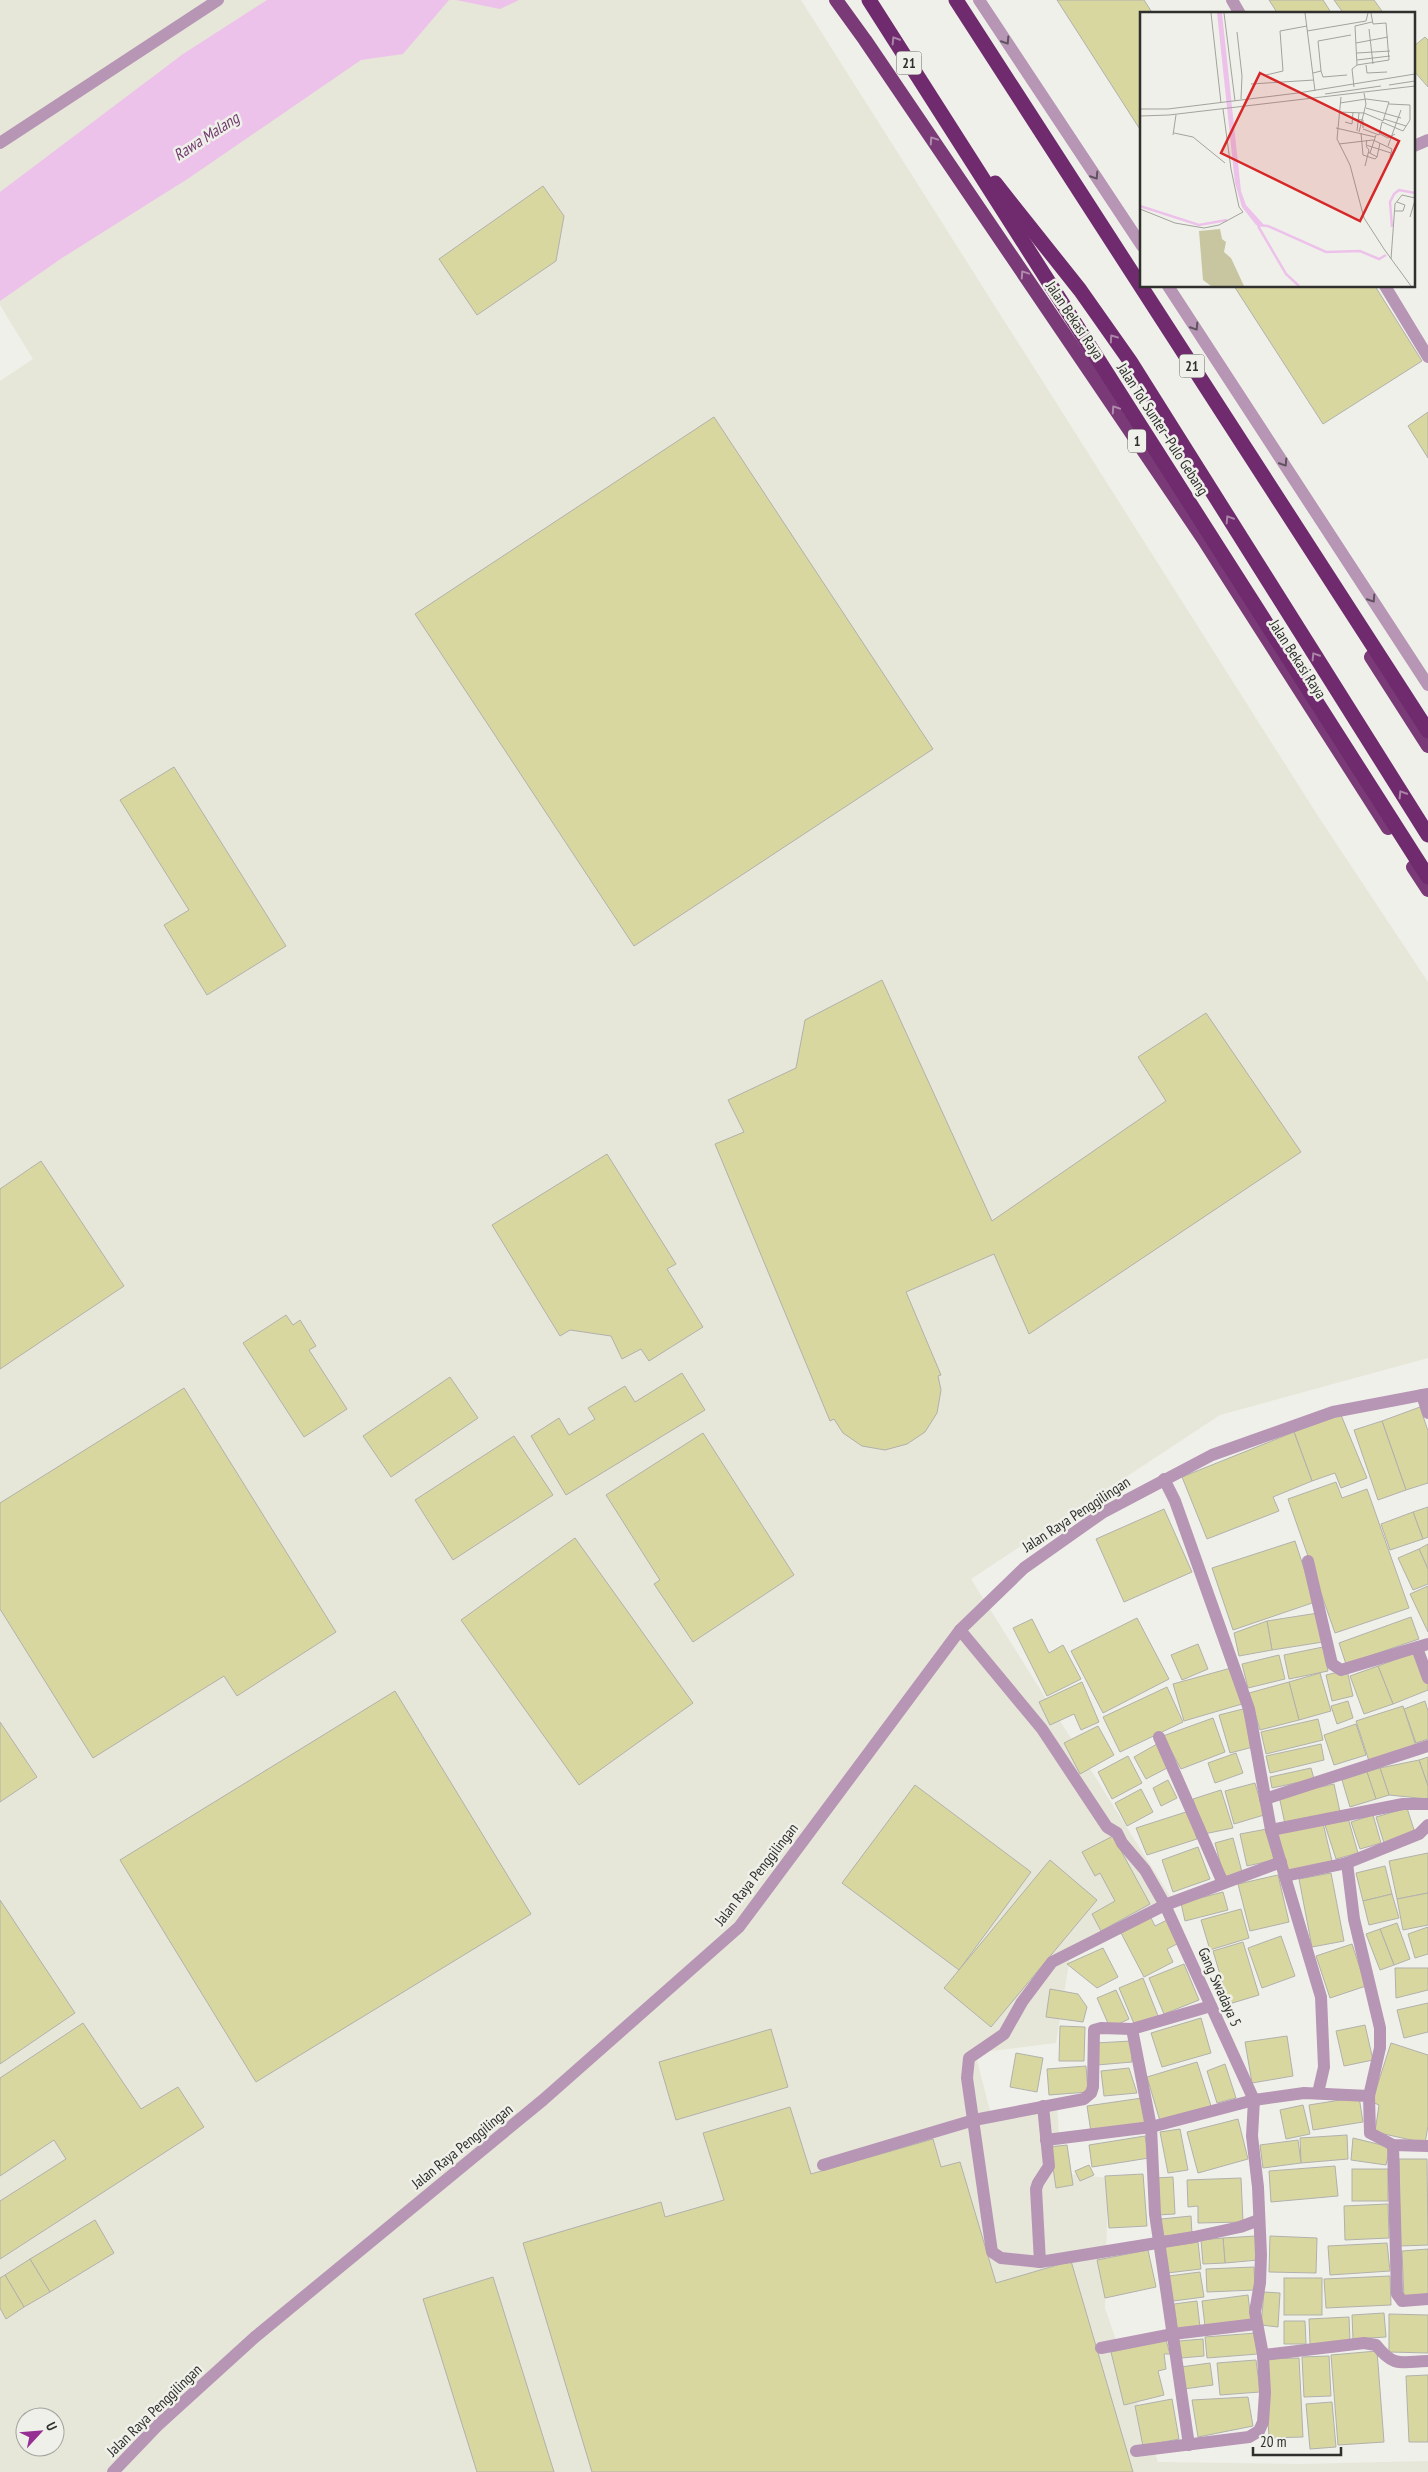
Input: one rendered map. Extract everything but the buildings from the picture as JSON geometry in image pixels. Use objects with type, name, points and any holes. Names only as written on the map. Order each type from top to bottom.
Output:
[{"type":"highway","name":"Jalan Bekasi Raya","points":[[836,0],[876,55],[1202,537],[1428,890]]},
{"type":"highway","name":"Jalan Tol Sunter–Pulo Gebang","points":[[869,0],[1428,877]]},
{"type":"highway","points":[[954,0],[1428,746]]},
{"type":"highway","name":"21","points":[[954,0],[1140,287]]},
{"type":"highway","points":[[949,125],[1074,283],[1130,362],[1428,835]]},
{"type":"highway","name":"21","points":[[1141,288],[1428,731]]},
{"type":"street","points":[[0,143],[218,0]]},
{"type":"street","points":[[979,0],[1140,243]]},
{"type":"street","points":[[1232,0],[1239,12]]},
{"type":"street","points":[[1416,145],[1428,140]]},
{"type":"street","points":[[1169,288],[1428,685]]},
{"type":"street","points":[[1386,288],[1428,357]]},
{"type":"street","points":[[1425,1394],[1428,1413]]},
{"type":"street","name":"Jalan Raya Penggilingan","points":[[113,2472],[157,2426],[255,2337],[543,2100],[739,1927],[960,1630],[1009,1580],[1043,1552],[1102,1513],[1212,1455],[1306,1420],[1358,1406],[1425,1394]]},
{"type":"street","points":[[1164,1479],[1175,1501],[1249,1709],[1271,1830],[1321,1997],[1324,2067],[1318,2094]]},
{"type":"street","points":[[1308,1561],[1332,1664],[1341,1670],[1423,1646],[1428,1678]]},
{"type":"street","name":"Gang Swadaya 5","points":[[960,1630],[1042,1729],[1107,1827],[1117,1833],[1122,1843],[1145,1870],[1165,1905],[1254,2100],[1252,2136],[1258,2187],[1261,2255],[1260,2283],[1255,2300],[1256,2324],[1263,2355],[1265,2393],[1263,2422],[1259,2431],[1249,2437],[1189,2445]]},
{"type":"street","points":[[1159,1737],[1223,1883]]},
{"type":"street","points":[[1265,1798],[1428,1746]]},
{"type":"street","points":[[1271,1830],[1403,1804],[1428,1804]]},
{"type":"street","points":[[1285,1876],[1347,1863],[1419,1834],[1428,1825]]},
{"type":"street","points":[[1259,2220],[1222,2231],[1040,2262],[1001,2258],[992,2252],[967,2078],[969,2058],[1004,2034],[1022,2002],[1052,1962],[1165,1905],[1281,1862]]},
{"type":"street","points":[[1347,1863],[1354,1920],[1380,2028],[1380,2048],[1369,2096],[1370,2133],[1393,2145],[1428,2146]]},
{"type":"street","points":[[822,2165],[974,2120],[1084,2099],[1091,2093],[1093,2087],[1094,2030],[1101,2028],[1132,2029],[1211,2006]]},
{"type":"street","points":[[1132,2029],[1152,2127],[1154,2214],[1189,2445],[1136,2451]]},
{"type":"street","points":[[1046,2140],[1152,2127],[1254,2100],[1304,2093],[1369,2096]]},
{"type":"street","points":[[1040,2262],[1036,2190],[1038,2183],[1049,2166],[1043,2106]]},
{"type":"street","points":[[1393,2145],[1397,2294],[1402,2302],[1428,2299]]},
{"type":"street","points":[[1101,2348],[1173,2334],[1256,2324]]},
{"type":"street","points":[[1263,2355],[1364,2343],[1376,2345],[1386,2358],[1399,2362],[1428,2361]]},
{"type":"shaded area","points":[[0,0],[801,0],[1318,816],[1428,982],[1428,1358],[1220,1415],[971,1579],[1173,1901],[1070,1957],[1056,2043],[975,2053],[990,2111],[1057,2101],[1061,2173],[1108,2178],[1105,2308],[1158,2462],[1300,2464],[1428,2461],[1428,2472],[0,2472],[0,381],[33,359],[0,305]]},
{"type":"water","name":"Rawa Malang","points":[[267,0],[449,0],[403,54],[361,60],[189,178],[62,258],[0,301],[0,192],[183,54]]},
{"type":"water","points":[[456,0],[519,0],[500,9]]}]
